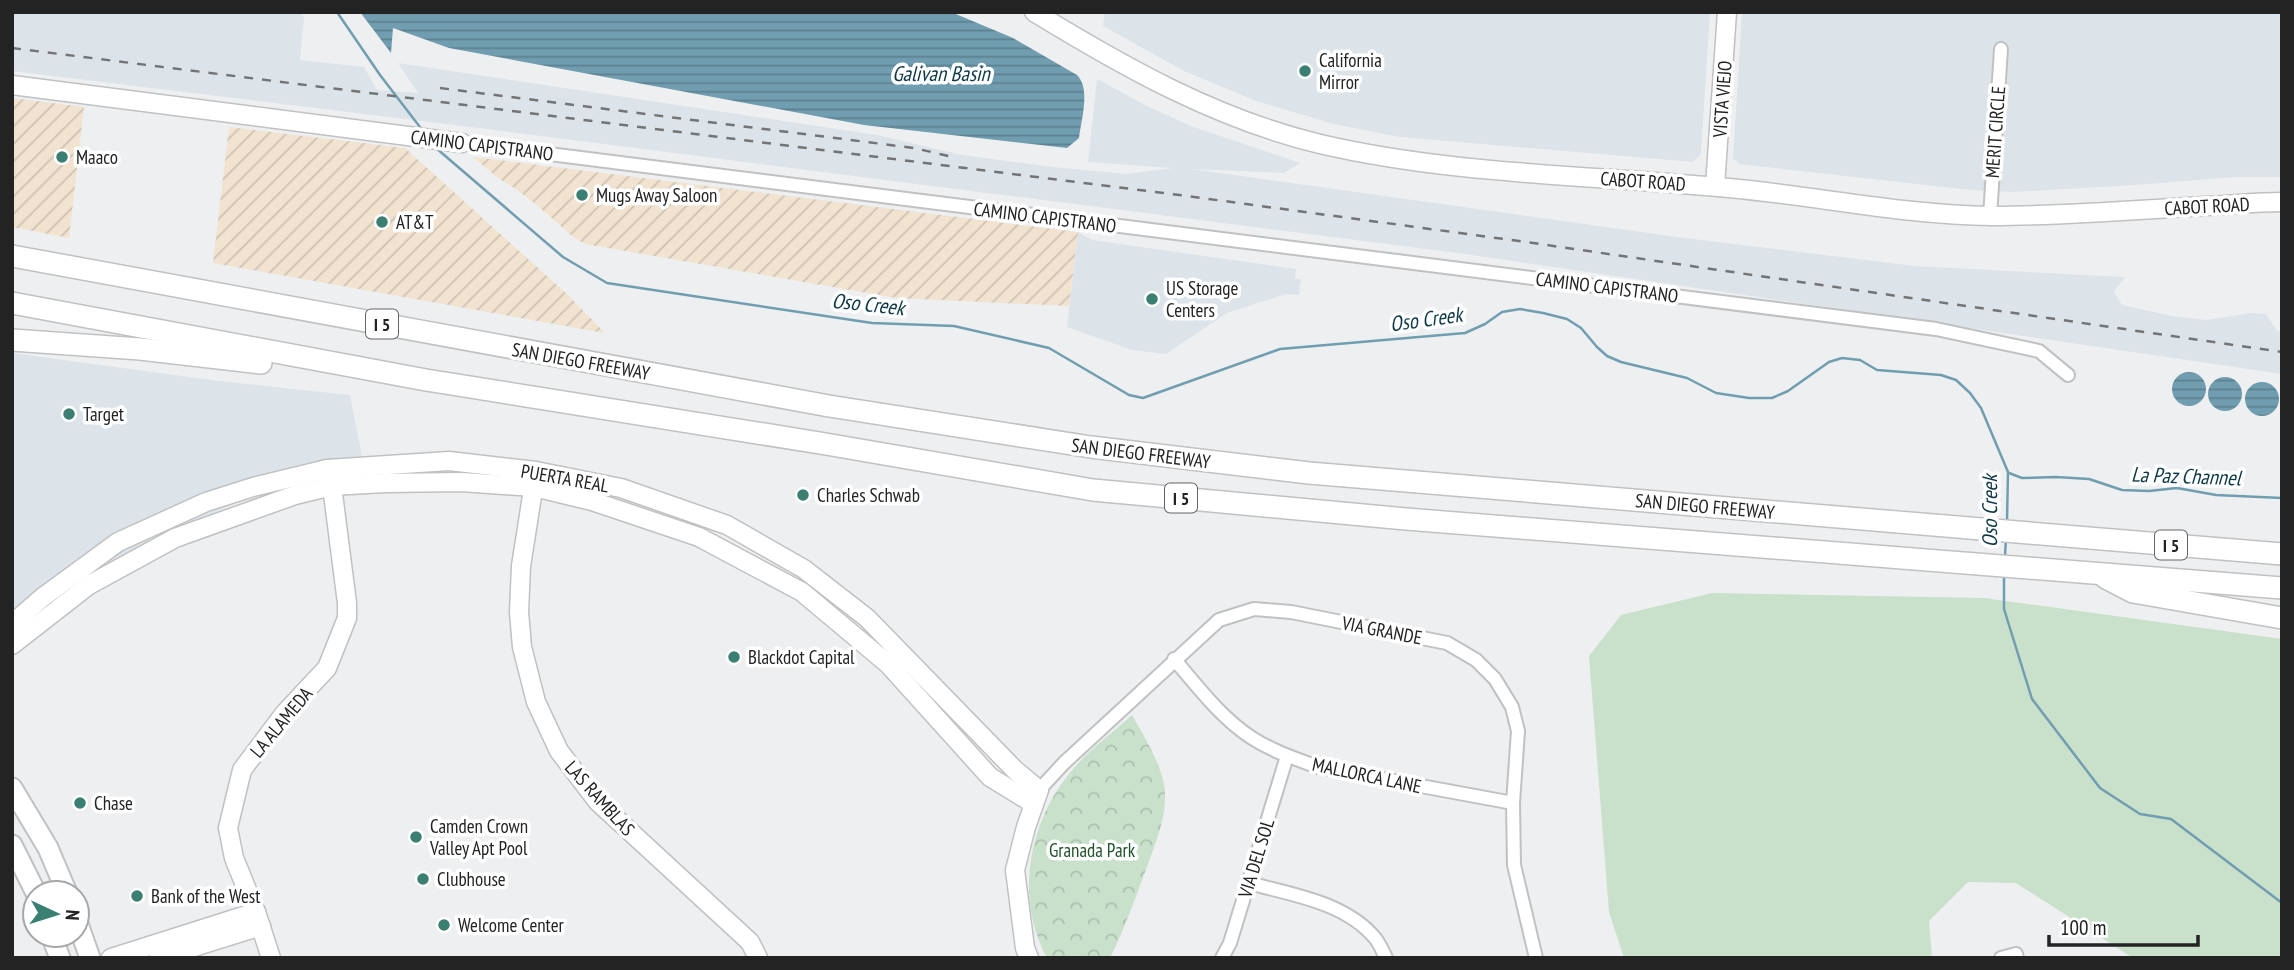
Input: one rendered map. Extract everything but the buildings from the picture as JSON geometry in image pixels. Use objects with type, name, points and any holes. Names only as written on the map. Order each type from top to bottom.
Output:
[{"type":"highway","name":"SAN DIEGO FREEWAY","points":[[17,255],[816,404],[1091,447],[1309,473],[2282,554]]},
{"type":"highway","name":"SAN DIEGO FREEWAY","points":[[12,303],[426,380],[1093,490],[1406,519],[2282,588]]},
{"type":"highway","points":[[12,340],[140,349],[426,380]]},
{"type":"highway","points":[[2098,574],[2133,592],[2282,618]]},
{"type":"main road","points":[[12,788],[48,848],[61,879]]},
{"type":"main road","points":[[12,845],[29,879]]},
{"type":"street","name":"CABOT ROAD","points":[[1034,12],[1129,69],[1231,116],[1317,143],[1388,158],[1715,186],[1912,210],[1990,216],[2282,202]]},
{"type":"street","name":"VISTA VIEJO","points":[[1715,186],[1727,12]]},
{"type":"street","name":"MERIT CIRCLE","points":[[1990,216],[2001,49]]},
{"type":"street","name":"CAMINO CAPISTRANO","points":[[12,85],[1936,329],[2039,351],[2068,375]]},
{"type":"street","name":"PUERTA REAL","points":[[12,645],[89,585],[175,538],[295,495],[330,477]]},
{"type":"street","name":"PUERTA REAL","points":[[12,624],[43,597],[118,542],[206,502],[253,487],[330,477],[461,482],[535,479],[699,537],[802,592],[888,664],[990,777],[1037,797]]},
{"type":"street","name":"LA ALAMEDA","points":[[271,958],[234,858],[228,828],[242,770],[285,714],[327,668],[347,618],[330,477]]},
{"type":"street","name":"LAS RAMBLAS","points":[[535,479],[521,566],[519,611],[522,647],[536,702],[559,751],[598,802],[750,942],[758,958]]},
{"type":"street","name":"VIA GRANDE","points":[[1037,797],[1064,763],[1174,659],[1219,621],[1254,609],[1291,612],[1447,643],[1476,660],[1495,679],[1512,706],[1518,731],[1513,803],[1514,865],[1536,958]]},
{"type":"street","name":"MALLORCA LANE","points":[[1174,659],[1221,713],[1252,738],[1287,756],[1318,767],[1513,803]]},
{"type":"street","name":"VIA DEL SOL","points":[[1222,958],[1230,943],[1287,756]]},
{"type":"street","points":[[1030,958],[1025,948],[1015,870],[1037,797]]},
{"type":"street","points":[[1249,883],[1334,908],[1356,921],[1376,939],[1386,958]]},
{"type":"street","points":[[111,958],[258,919]]},
{"type":"street","points":[[159,958],[258,919]]},
{"type":"street","points":[[2001,958],[2016,954],[2017,958]]},
{"type":"shaded area","points":[[12,12],[301,12],[304,17],[300,60],[364,67],[377,90],[418,93],[398,63],[877,135],[962,155],[1127,174],[1173,168],[1088,162],[1097,79],[1191,126],[1300,163],[1284,173],[1191,169],[1677,237],[1915,266],[2125,277],[2114,292],[2122,305],[2172,316],[2207,320],[2251,313],[2266,314],[2277,331],[2282,332],[2282,374],[1465,254],[12,71]]},
{"type":"shaded area","points":[[1105,12],[1710,12],[1701,154],[1693,162],[1400,137],[1334,124],[1256,101],[1184,71],[1103,26]]},
{"type":"shaded area","points":[[1742,12],[2282,12],[2282,177],[2235,177],[2013,192],[1970,190],[1739,164],[1733,158]]},
{"type":"shaded area","points":[[12,98],[84,107],[69,238],[12,227]]},
{"type":"shaded area","points":[[229,127],[405,148],[568,295],[605,333],[213,263]]},
{"type":"shaded area","points":[[473,157],[1078,232],[1069,306],[896,298],[585,244]]},
{"type":"shaded area","points":[[1078,232],[1092,240],[1296,269],[1295,279],[1301,279],[1299,295],[1286,294],[1227,313],[1166,354],[1132,350],[1067,327]]},
{"type":"shaded area","points":[[12,353],[219,381],[350,395],[363,462],[246,498],[116,558],[12,637]]},
{"type":"green space","points":[[1712,593],[1984,598],[2282,639],[2282,958],[2133,958],[2016,883],[1968,882],[1929,921],[1932,958],[1624,958],[1609,912],[1589,656],[1621,615]]},
{"type":"green space","name":"Granada Park","points":[[1132,715],[1153,753],[1164,785],[1164,813],[1153,849],[1110,958],[1047,958],[1031,912],[1029,887],[1036,839],[1044,816],[1069,774]]},
{"type":"water","name":"Galivan Basin","points":[[360,12],[951,12],[1013,38],[1077,75],[1084,88],[1083,114],[1079,138],[1067,148],[864,125],[449,48],[393,28],[391,53]]},
{"type":"water","points":[[2189,372],[2201,377],[2206,389],[2201,401],[2189,406],[2177,401],[2172,389],[2177,377]]},
{"type":"water","points":[[2225,377],[2237,382],[2242,394],[2237,406],[2225,411],[2213,406],[2208,394],[2213,382]]},
{"type":"water","points":[[2262,382],[2274,387],[2279,399],[2274,411],[2262,416],[2250,411],[2245,399],[2250,387]]},
{"type":"waterway","name":"Oso Creek","points":[[337,12],[423,131]]},
{"type":"waterway","name":"Oso Creek","points":[[436,148],[563,257],[607,283],[872,323],[954,326],[1049,348],[1129,395],[1143,398],[1280,349],[1465,333],[1502,312],[1520,309],[1567,319],[1581,328],[1607,356],[1687,378],[1716,393],[1772,398],[1788,391],[1829,362],[1842,358],[1860,360],[1877,370],[1941,375],[1956,380],[1981,408],[2008,472],[2007,521]]},
{"type":"waterway","name":"La Paz Channel","points":[[2009,473],[2022,478],[2089,479],[2122,490],[2177,488],[2216,495],[2282,498]]},
{"type":"waterway","name":"Oso Creek","points":[[2005,556],[2006,538]]},
{"type":"waterway","name":"Oso Creek","points":[[2004,573],[2004,609],[2032,699],[2100,788],[2140,814],[2171,819],[2282,903]]},
{"type":"railway","points":[[12,48],[1187,196],[1526,242],[2282,352]]},
{"type":"railway","points":[[440,88],[914,148],[957,158]]},
{"type":"place","name":"California Mirror","points":[[1305,71]]},
{"type":"place","name":"Maaco","points":[[62,157]]},
{"type":"place","name":"Mugs Away Saloon","points":[[582,195]]},
{"type":"place","name":"AT&T","points":[[382,222]]},
{"type":"place","name":"US Storage Centers","points":[[1152,299]]},
{"type":"place","name":"Target","points":[[69,414]]},
{"type":"place","name":"Charles Schwab","points":[[803,495]]},
{"type":"place","name":"Blackdot Capital","points":[[734,657]]},
{"type":"place","name":"Chase","points":[[80,803]]},
{"type":"place","name":"Camden Crown Valley Apt Pool","points":[[416,837]]},
{"type":"place","name":"Clubhouse","points":[[423,879]]},
{"type":"place","name":"Bank of the West","points":[[137,896]]},
{"type":"place","name":"Welcome Center","points":[[444,925]]}]
